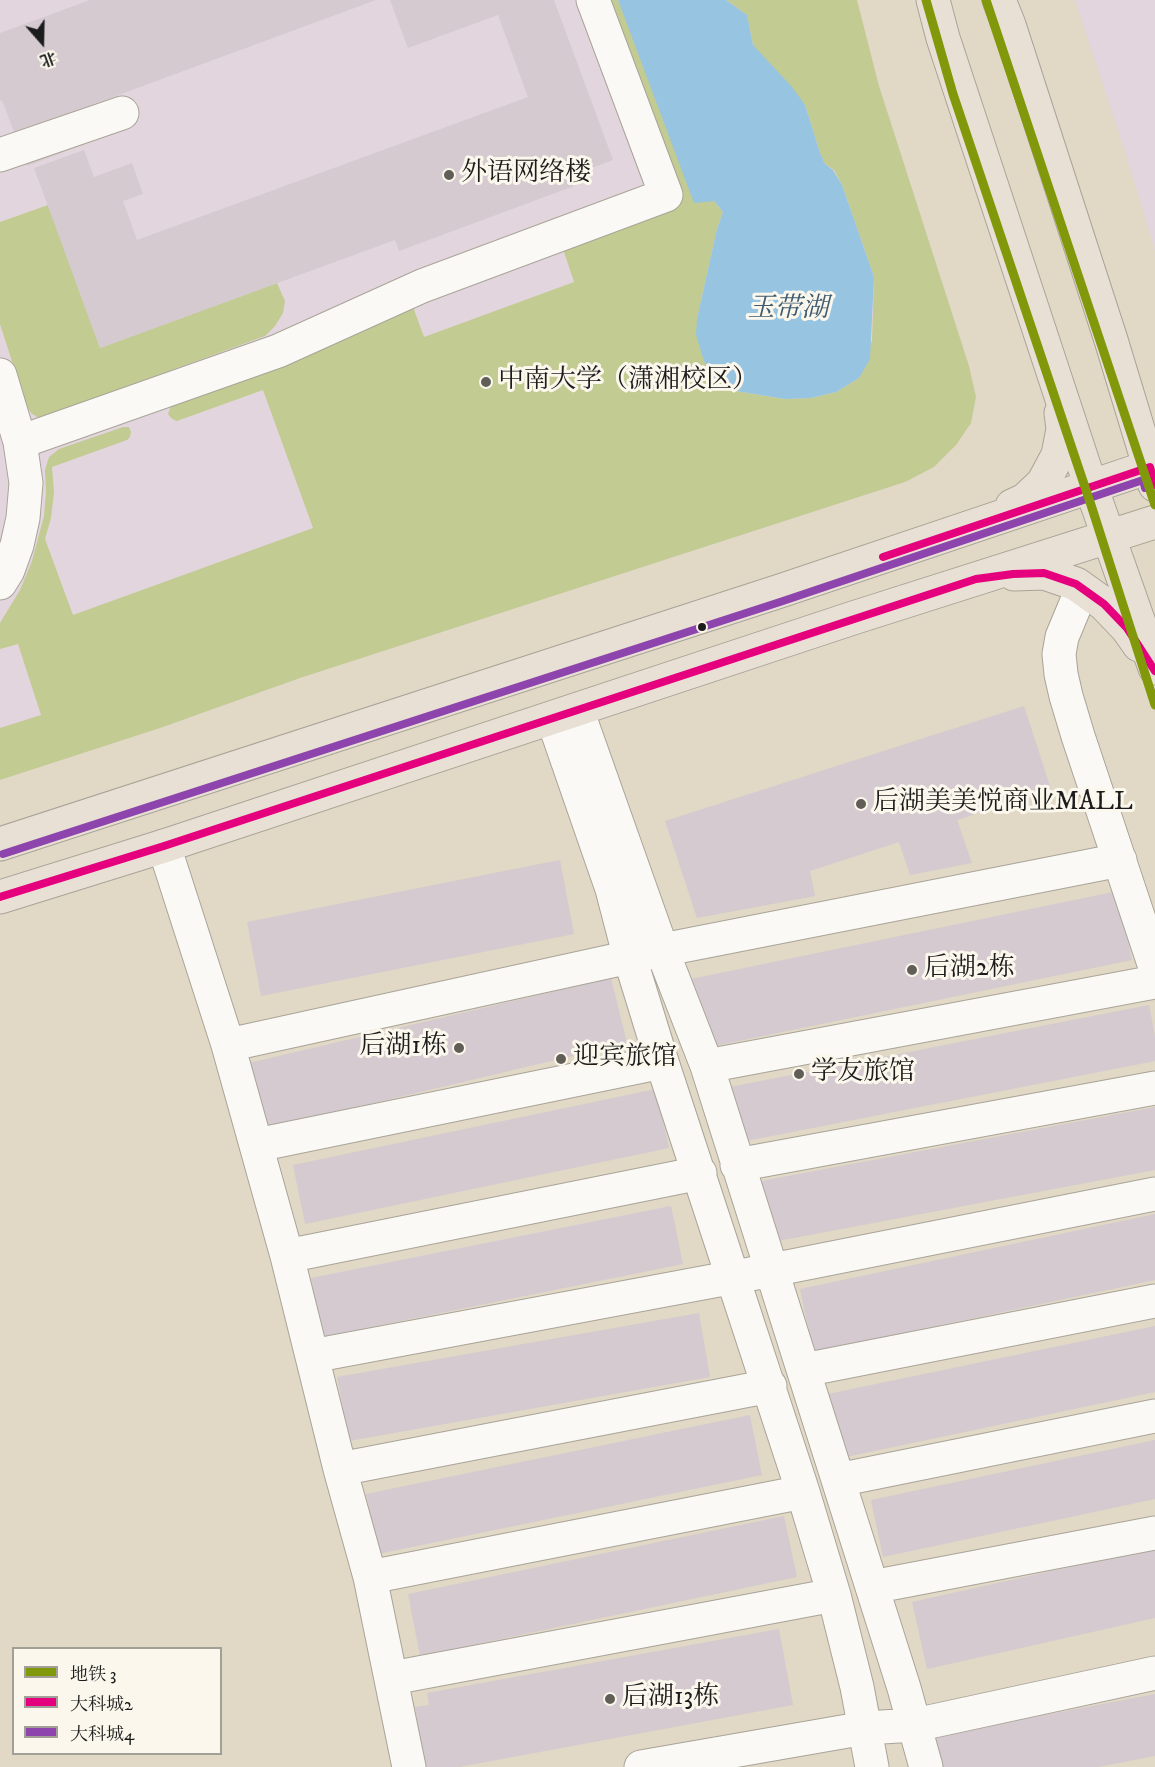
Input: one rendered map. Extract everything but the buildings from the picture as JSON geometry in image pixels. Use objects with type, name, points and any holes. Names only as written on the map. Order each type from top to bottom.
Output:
[{"type":"main road","points":[[933,0],[947,49],[1091,487],[1155,670]]},
{"type":"main road","points":[[0,844],[770,595],[1091,487],[1153,472],[999,0]]},
{"type":"main road","points":[[1115,355],[1132,390],[1155,414]]},
{"type":"main road","points":[[959,532],[1024,500],[1043,483],[1058,455],[1063,429],[1050,361]]},
{"type":"main road","points":[[0,897],[164,846],[1155,522]]},
{"type":"main road","points":[[976,579],[1044,573],[1076,584],[1104,604],[1127,628],[1155,670]]},
{"type":"street","points":[[10,434],[278,351],[422,286],[666,195],[593,0]]},
{"type":"street","points":[[0,155],[122,113]]},
{"type":"street","points":[[0,375],[10,434],[26,483],[23,518],[8,570],[0,584]]},
{"type":"street","points":[[0,543],[9,498],[10,434]]},
{"type":"street","points":[[1082,589],[1062,637],[1059,654],[1061,675],[1075,726],[1155,967]]},
{"type":"street","points":[[565,715],[707,1066],[872,1587],[926,1767]]},
{"type":"street","points":[[565,715],[630,958],[662,1062],[770,1386],[834,1595],[857,1687],[872,1767]]},
{"type":"street","points":[[164,846],[228,1046],[287,1256],[340,1469],[370,1577],[409,1767]]},
{"type":"street","points":[[228,1046],[662,950],[1120,860]]},
{"type":"street","points":[[707,1066],[1155,982]]},
{"type":"street","points":[[257,1145],[662,1062]]},
{"type":"street","points":[[737,1166],[1155,1088]]},
{"type":"street","points":[[287,1256],[700,1173]]},
{"type":"street","points":[[312,1356],[772,1270],[1155,1194]]},
{"type":"street","points":[[804,1370],[1155,1301]]},
{"type":"street","points":[[340,1469],[770,1386]]},
{"type":"street","points":[[838,1480],[1155,1416]]},
{"type":"street","points":[[370,1577],[803,1492]]},
{"type":"street","points":[[872,1587],[1155,1533]]},
{"type":"street","points":[[392,1678],[834,1595]]},
{"type":"street","points":[[641,1767],[865,1728],[915,1725],[1155,1673]]},
{"type":"shaded area","name":"中南大学（潇湘校区）","points":[[0,0],[857,0],[879,86],[969,366],[976,397],[971,423],[956,445],[934,467],[905,482],[300,678],[160,728],[0,780]]},
{"type":"shaded area","points":[[1075,0],[1155,0],[1155,251],[1127,158]]},
{"type":"green space","points":[[611,0],[618,0],[714,201],[723,212],[717,229],[697,319],[704,361],[714,377],[730,390],[785,399],[811,398],[836,392],[859,378],[872,340],[874,277],[842,185],[834,170],[825,164],[805,105],[753,45],[747,15],[726,0],[857,0],[879,86],[969,366],[976,397],[971,423],[956,445],[934,467],[905,482],[300,678],[160,728],[0,780],[0,728],[41,715],[18,644],[0,649],[0,623],[20,590],[32,561],[44,516],[45,470],[49,457],[59,449],[123,427],[129,427],[131,432],[127,440],[52,467],[54,492],[51,518],[45,539],[73,615],[313,528],[263,390],[177,421],[168,414],[170,408],[412,304],[424,337],[574,282],[563,249],[672,208],[681,202],[683,193]]},
{"type":"green space","points":[[48,205],[100,348],[277,283],[285,301],[283,313],[265,336],[43,417],[37,417],[26,405],[0,324],[0,222]]},
{"type":"water","name":"玉带湖","points":[[618,0],[726,0],[747,15],[753,45],[792,87],[805,105],[825,164],[833,170],[842,185],[874,277],[870,359],[859,378],[836,392],[811,398],[785,399],[730,390],[714,377],[704,361],[696,335],[697,319],[717,229],[723,212],[714,201],[694,203]]},
{"type":"metro line","name":"3","points":[[926,0],[953,94],[1091,505],[1155,705]]},
{"type":"metro line","name":"3","points":[[986,0],[1155,505]]},
{"type":"transit line","name":"大科城2","points":[[883,557],[1150,467],[1155,485]]},
{"type":"transit line","name":"大科城4","points":[[3,854],[783,601],[1143,480],[1145,488]]},
{"type":"transit line","name":"大科城2","points":[[0,897],[164,846],[976,579],[1044,573],[1076,584],[1104,604],[1127,628],[1155,671]]},
{"type":"place","name":"外语网络楼","points":[[449,175]]},
{"type":"place","name":"中南大学（潇湘校区）","points":[[486,382]]},
{"type":"place","name":"后湖美美悦商业MALL","points":[[861,804]]},
{"type":"place","name":"后湖2栋","points":[[912,970]]},
{"type":"place","name":"后湖1栋","points":[[459,1048]]},
{"type":"place","name":"迎宾旅馆","points":[[561,1059]]},
{"type":"place","name":"学友旅馆","points":[[799,1074]]},
{"type":"place","name":"后湖13栋","points":[[610,1699]]}]
